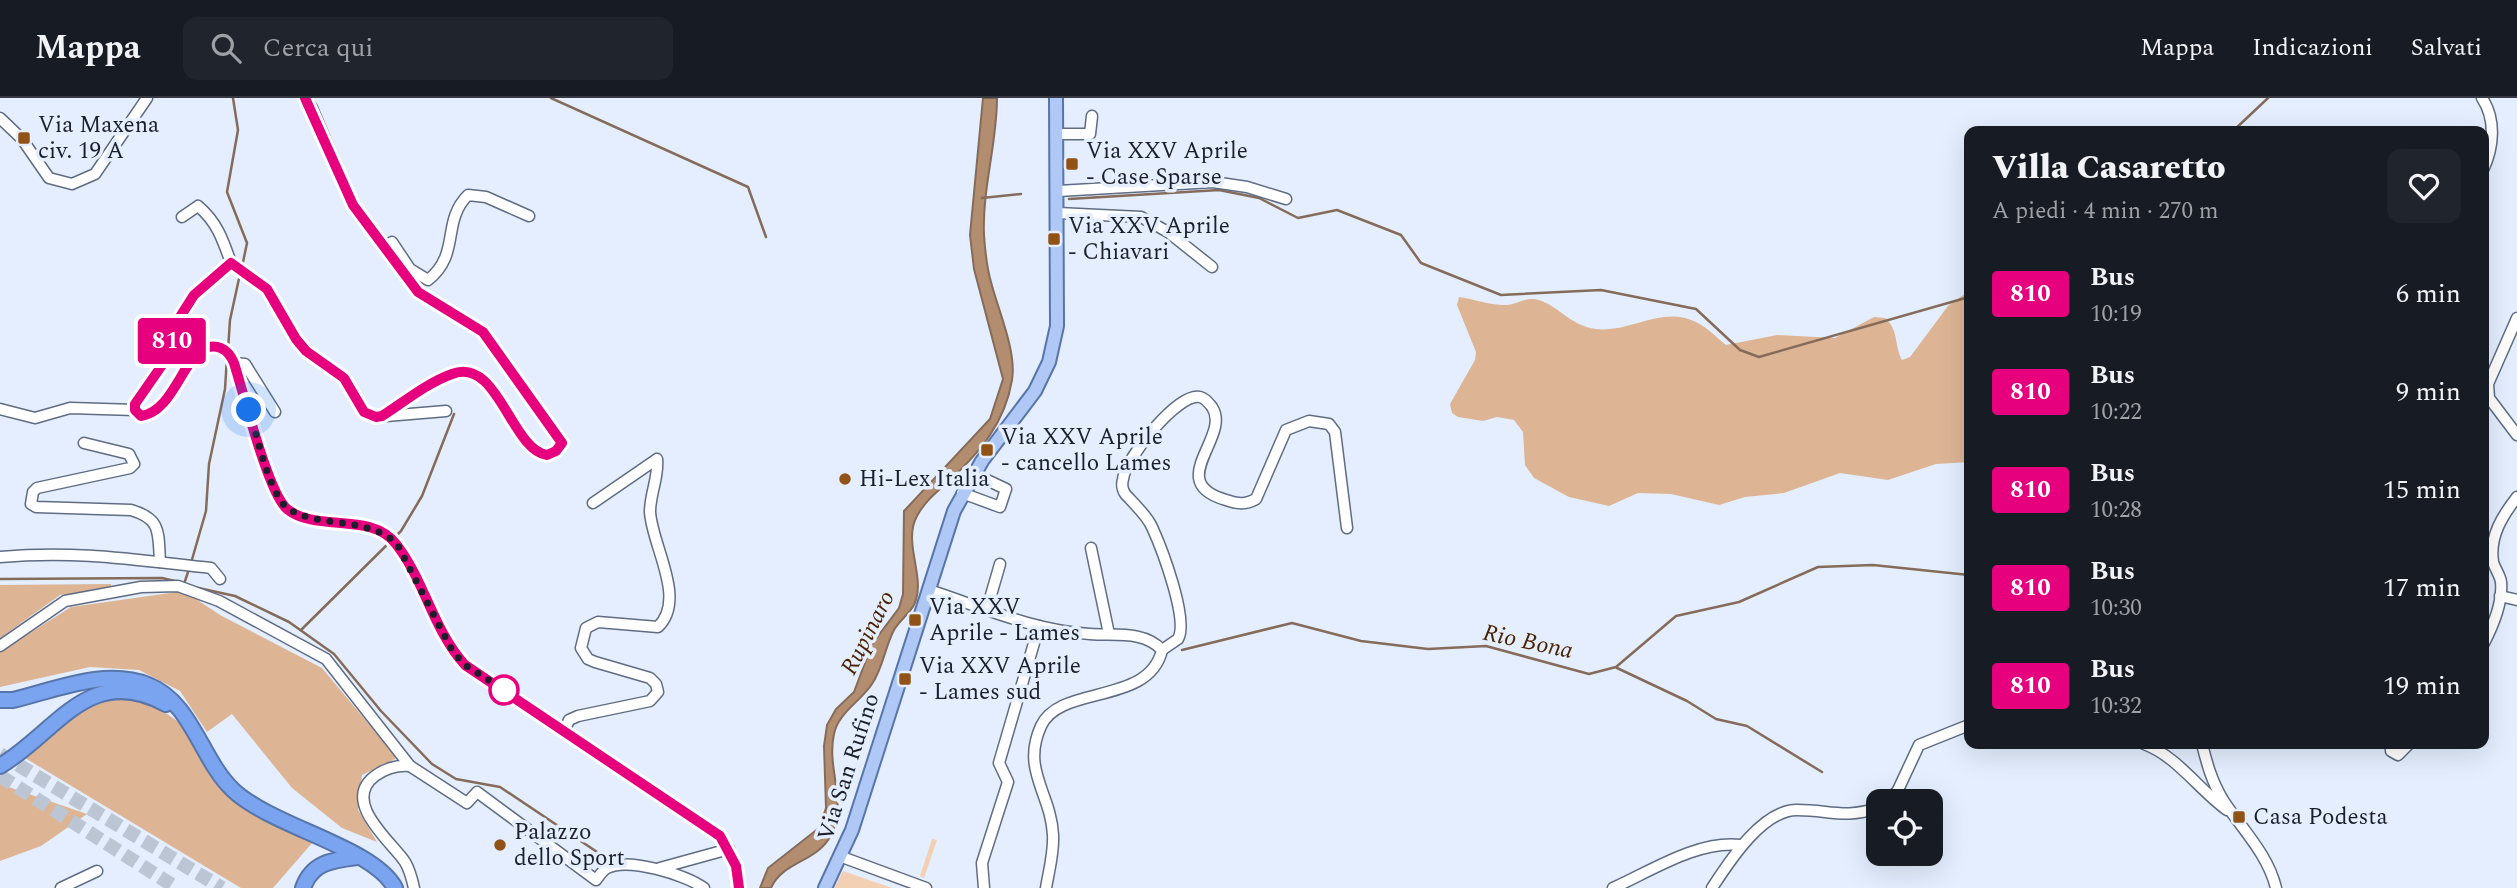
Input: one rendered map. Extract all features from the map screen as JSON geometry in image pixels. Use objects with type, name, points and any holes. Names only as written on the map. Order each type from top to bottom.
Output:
[{"type":"highway","points":[[6,700],[94,680],[116,679],[151,686],[165,695],[182,714],[233,790],[265,813],[358,857],[385,873],[395,888]]},
{"type":"highway","points":[[0,766],[83,700],[109,691],[131,691],[154,698],[182,714]]},
{"type":"highway","points":[[303,888],[312,871],[327,861],[358,857]]},
{"type":"main road","name":"Via San Rufino","points":[[825,888],[842,857],[962,494],[1035,391],[1055,345],[1058,326],[1056,98]]},
{"type":"street","points":[[0,118],[22,139],[49,178],[72,184],[95,174],[147,98]]},
{"type":"street","points":[[305,98],[353,205],[384,247],[418,292],[483,332],[562,443],[556,451],[547,455],[531,449],[504,405],[478,376],[468,371],[453,373],[382,416]]},
{"type":"street","points":[[2482,98],[2489,109],[2492,129],[2489,152]]},
{"type":"street","points":[[1058,134],[1090,134],[1092,116]]},
{"type":"street","points":[[1058,191],[1213,182],[1247,187],[1286,199]]},
{"type":"street","points":[[384,247],[392,243],[410,270],[428,280],[444,268],[457,205],[468,194],[486,197],[529,216]]},
{"type":"street","points":[[182,217],[198,206],[204,211],[217,225],[231,263],[267,289],[296,339],[306,351],[344,378],[364,412],[376,417],[446,411]]},
{"type":"street","points":[[1058,213],[1141,217],[1168,232],[1212,267]]},
{"type":"street","points":[[135,410],[135,404],[167,358],[178,320],[194,295],[231,263]]},
{"type":"street","points":[[2489,382],[2517,318]]},
{"type":"street","points":[[0,409],[35,418],[70,408],[135,410],[141,416],[148,415],[160,405],[202,349],[221,348],[234,363],[273,487],[287,509],[301,516],[374,528],[386,534],[397,544],[444,638],[459,659],[720,836],[736,866],[739,888]]},
{"type":"street","points":[[234,363],[245,364],[275,412]]},
{"type":"street","points":[[1046,888],[1053,834],[1033,764],[1040,729],[1047,715],[1057,709],[1124,688],[1153,668],[1162,650],[1178,639],[1183,622],[1152,525],[1125,495],[1123,477],[1128,465],[1173,406],[1188,397],[1200,397],[1209,403],[1216,421],[1198,471],[1200,484],[1208,493],[1236,503],[1247,504],[1256,499],[1286,430],[1309,421],[1329,424],[1335,432],[1347,528]]},
{"type":"street","points":[[2489,398],[2517,435]]},
{"type":"street","points":[[84,443],[129,454],[134,464],[131,468],[37,488],[30,498],[31,504],[36,507],[131,510],[143,513],[152,519],[158,530],[160,562]]},
{"type":"street","points":[[565,730],[569,720],[578,716],[650,701],[658,692],[656,684],[650,678],[588,659],[580,648],[586,628],[598,622],[658,626],[668,613],[669,595],[650,513],[652,488],[659,471],[657,458],[593,503]]},
{"type":"street","points":[[962,494],[1000,507],[1006,489],[974,474]]},
{"type":"street","points":[[2489,628],[2500,596],[2501,580],[2493,561],[2496,530],[2501,517],[2517,497]]},
{"type":"street","points":[[1091,548],[1109,634]]},
{"type":"street","points":[[0,557],[52,552],[123,556],[211,568],[220,579]]},
{"type":"street","points":[[987,609],[1000,564]]},
{"type":"street","points":[[0,646],[65,601],[141,587],[178,586],[219,601],[326,659],[410,766],[467,803],[477,792],[596,880],[605,869],[617,865],[656,869],[685,876],[704,888]]},
{"type":"street","points":[[929,590],[1039,626],[1146,638],[1162,650]]},
{"type":"street","points":[[2500,596],[2517,600]]},
{"type":"street","points":[[984,888],[982,863],[1008,782],[999,762],[1039,626]]},
{"type":"street","points":[[1898,789],[1919,745],[1964,727]]},
{"type":"street","points":[[2152,749],[2175,764],[2236,817]]},
{"type":"street","points":[[2203,749],[2209,773],[2254,841],[2276,888]]},
{"type":"street","points":[[2392,749],[2398,755],[2404,749]]},
{"type":"street","points":[[410,766],[398,765],[382,771],[368,781],[365,794],[373,825],[407,865],[414,888]]},
{"type":"street","points":[[1712,888],[1740,845],[1779,814],[1794,810],[1838,816],[1866,810]]},
{"type":"street","points":[[1613,888],[1721,843],[1740,845]]},
{"type":"street","points":[[656,869],[679,865],[729,849]]},
{"type":"street","name":"Via San Rufino","points":[[842,857],[926,888]]},
{"type":"street","points":[[61,888],[97,871]]},
{"type":"shaded area","points":[[983,98],[997,98],[985,201],[984,235],[990,277],[1012,357],[1009,395],[1004,410],[981,448],[927,501],[917,516],[912,537],[918,584],[914,605],[894,630],[872,684],[845,713],[834,734],[832,747],[838,812],[830,837],[816,852],[776,879],[771,888],[760,888],[768,868],[819,828],[826,808],[824,746],[827,725],[836,709],[854,692],[872,644],[899,608],[903,594],[904,511],[990,419],[1003,379],[974,269],[970,235]]},
{"type":"shaded area","points":[[1964,295],[1964,462],[1936,464],[1888,480],[1840,473],[1784,493],[1745,497],[1719,505],[1671,494],[1638,493],[1609,506],[1569,497],[1534,478],[1525,465],[1523,432],[1514,420],[1497,417],[1483,421],[1458,417],[1452,413],[1450,404],[1475,360],[1476,352],[1457,305],[1459,297],[1501,305],[1534,299],[1586,327],[1596,329],[1622,327],[1671,316],[1683,318],[1700,324],[1726,345],[1777,335],[1835,338],[1874,317],[1885,318],[1892,328],[1902,360],[1910,357],[1948,306]]},
{"type":"shaded area","points":[[111,584],[111,589],[60,595],[0,638],[0,585]]},
{"type":"shaded area","points":[[184,591],[220,615],[322,668],[397,758],[362,775],[358,810],[377,842],[342,828],[292,788],[232,714],[207,732],[180,691],[139,670],[90,667],[0,687],[0,652],[71,607]]},
{"type":"shaded area","points":[[116,696],[145,698],[184,726],[219,783],[271,823],[313,842],[273,888],[241,888],[25,758],[81,712]]},
{"type":"shaded area","points":[[0,784],[87,814],[41,846],[0,861]]},
{"type":"shaded area","points":[[932,839],[937,840],[924,878],[920,876]]},
{"type":"shaded area","points":[[843,871],[892,888],[834,888]]},
{"type":"waterway","points":[[233,98],[238,130],[227,192],[247,243],[242,267]]},
{"type":"waterway","points":[[551,98],[748,187],[766,237]]},
{"type":"waterway","points":[[2238,126],[2268,98]]},
{"type":"waterway","points":[[1069,199],[1219,190],[1259,198],[1298,218],[1337,210],[1401,235],[1421,263],[1501,295],[1601,290],[1696,309],[1740,350],[1759,357],[1964,298]]},
{"type":"waterway","points":[[982,198],[1021,194]]},
{"type":"waterway","points":[[228,350],[230,320],[240,274]]},
{"type":"waterway","points":[[191,563],[206,511],[209,464],[225,389],[227,357]]},
{"type":"waterway","points":[[301,630],[401,531],[422,496],[454,414]]},
{"type":"waterway","name":"Rio Bona","points":[[1182,650],[1292,623],[1361,641],[1428,649],[1486,646],[1589,674],[1616,667],[1676,616],[1739,602],[1818,567],[1873,565],[1964,574]]},
{"type":"waterway","points":[[184,584],[189,569]]},
{"type":"waterway","points":[[0,579],[162,578],[175,581]]},
{"type":"waterway","points":[[194,587],[235,596],[289,622],[334,654],[381,711],[432,764],[456,779],[500,787],[606,858]]},
{"type":"waterway","points":[[1617,668],[1687,701],[1716,719],[1747,726],[1822,772]]},
{"type":"tunnel","points":[[0,754],[222,888]]},
{"type":"tunnel","points":[[0,776],[177,888]]},
{"type":"bus line","name":"810","points":[[305,98],[312,108],[353,205],[418,292],[483,332],[562,443],[556,451],[547,455],[538,454],[531,449],[504,405],[478,376],[468,371],[453,373],[382,416],[376,417],[364,412],[344,378],[306,351],[296,339],[267,289],[252,275],[231,263],[194,295],[178,320],[167,358],[135,404],[135,410],[141,416],[148,415],[160,405],[196,353],[202,349],[215,346],[227,351],[234,363],[273,487],[287,509],[301,516],[374,528],[386,534],[397,544],[444,638],[465,665],[526,703],[720,836],[736,866],[739,888]]},
{"type":"place","name":"Via Maxena civ. 19 A","points":[[24,138]]},
{"type":"place","name":"Via XXV Aprile - Case Sparse","points":[[1072,164]]},
{"type":"place","name":"Via XXV Aprile - Chiavari","points":[[1054,239]]},
{"type":"place","name":"Via XXV Aprile - cancello Lames","points":[[987,450]]},
{"type":"place","name":"Hi-Lex Italia","points":[[845,479]]},
{"type":"place","name":"Via XXV Aprile - Lames","points":[[915,620]]},
{"type":"place","name":"Via XXV Aprile - Lames sud","points":[[905,679]]},
{"type":"place","name":"Casa Podesta","points":[[2239,817]]},
{"type":"place","name":"Palazzo dello Sport","points":[[500,845]]},
{"type":"route","points":[[249,410],[273,487],[287,509],[301,516],[374,528],[386,534],[397,544],[453,652],[465,665],[506,691],[504,690]]},
{"type":"water label","name":"Rupinaro","points":[[868,633]]}]
